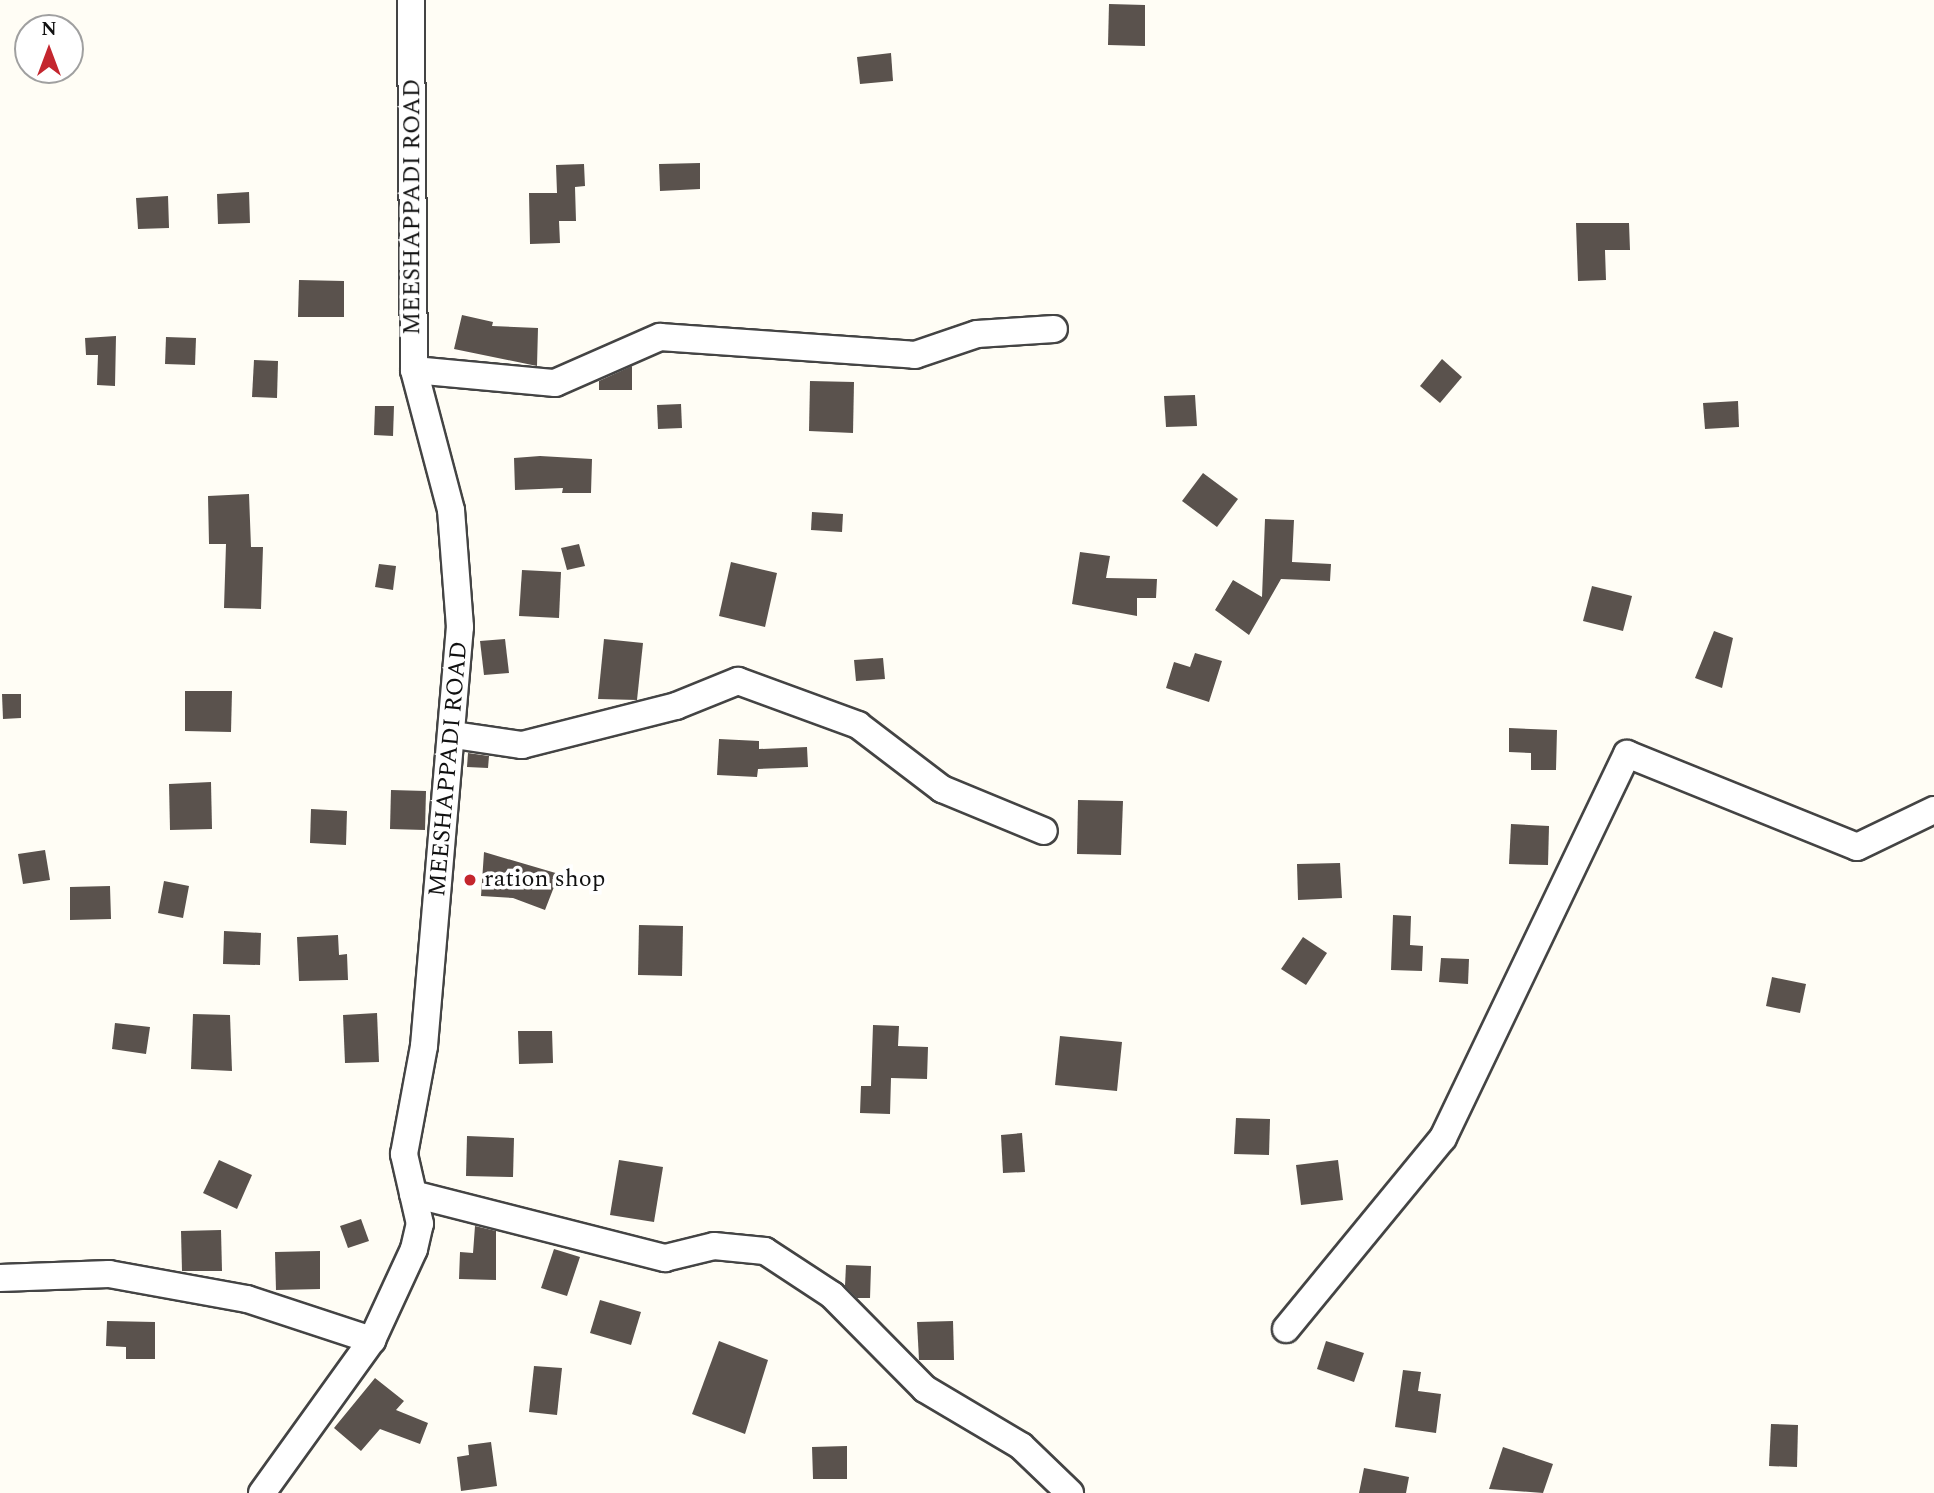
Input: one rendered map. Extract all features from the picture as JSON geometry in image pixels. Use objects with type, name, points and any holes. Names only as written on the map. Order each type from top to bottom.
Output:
[{"type":"street","name":"MEESHAPPADI ROAD","points":[[262,1493],[372,1340],[414,1249],[420,1224],[404,1154],[424,1046],[454,735],[460,627],[451,510],[414,370],[411,0]]},
{"type":"street","points":[[414,370],[555,383],[660,337],[915,355],[977,334],[1054,329]]},
{"type":"street","points":[[454,735],[523,745],[676,706],[738,681],[858,725],[943,789],[1044,831]]},
{"type":"street","points":[[1286,1329],[1443,1138],[1627,754],[1857,848],[1934,810]]},
{"type":"street","points":[[413,1194],[665,1258],[714,1246],[765,1251],[832,1295],[925,1389],[1021,1446],[1070,1493]]},
{"type":"street","points":[[0,1278],[108,1274],[247,1299],[372,1340]]},
{"type":"building","points":[[1109,4],[1145,5],[1145,46],[1108,45]]},
{"type":"building","points":[[891,53],[893,81],[860,84],[857,57]]},
{"type":"building","points":[[700,163],[700,189],[660,191],[659,164]]},
{"type":"building","points":[[584,164],[585,186],[575,187],[576,221],[559,221],[560,243],[530,244],[529,193],[557,193],[556,165]]},
{"type":"building","points":[[249,192],[250,223],[218,224],[217,194]]},
{"type":"building","points":[[168,196],[169,228],[138,229],[136,198]]},
{"type":"building","points":[[1576,223],[1629,223],[1630,250],[1605,250],[1606,280],[1578,281]]},
{"type":"building","points":[[299,280],[344,281],[344,317],[298,317]]},
{"type":"building","points":[[462,315],[493,322],[492,326],[538,328],[537,366],[454,349]]},
{"type":"building","points":[[116,336],[115,386],[97,385],[98,355],[86,355],[85,338]]},
{"type":"building","points":[[166,337],[196,338],[195,365],[165,364]]},
{"type":"building","points":[[1442,359],[1462,377],[1440,403],[1420,386]]},
{"type":"building","points":[[254,360],[278,361],[277,398],[252,397]]},
{"type":"building","points":[[632,366],[632,390],[599,390],[599,381]]},
{"type":"building","points":[[810,381],[854,382],[853,433],[809,431]]},
{"type":"building","points":[[1195,395],[1197,426],[1166,427],[1164,396]]},
{"type":"building","points":[[1738,401],[1739,427],[1705,429],[1703,403]]},
{"type":"building","points":[[681,404],[682,428],[658,429],[657,405]]},
{"type":"building","points":[[375,406],[394,406],[393,436],[374,435]]},
{"type":"building","points":[[540,456],[592,459],[591,493],[562,493],[563,488],[515,490],[514,458]]},
{"type":"building","points":[[1203,473],[1238,499],[1217,527],[1182,501]]},
{"type":"building","points":[[249,494],[251,547],[263,547],[261,609],[224,608],[226,544],[209,544],[208,496]]},
{"type":"building","points":[[812,512],[843,514],[842,532],[811,530]]},
{"type":"building","points":[[1265,519],[1294,520],[1292,562],[1331,564],[1330,581],[1281,579],[1249,635],[1215,610],[1233,580],[1262,597]]},
{"type":"building","points":[[579,544],[585,566],[567,570],[561,548]]},
{"type":"building","points":[[1080,552],[1110,556],[1106,578],[1157,579],[1156,598],[1137,598],[1137,616],[1072,604]]},
{"type":"building","points":[[731,562],[777,573],[765,627],[719,616]]},
{"type":"building","points":[[379,564],[396,566],[393,590],[375,587]]},
{"type":"building","points":[[522,570],[561,572],[559,618],[519,616]]},
{"type":"building","points":[[1592,586],[1632,596],[1623,631],[1583,621]]},
{"type":"building","points":[[1714,631],[1733,638],[1722,688],[1695,678]]},
{"type":"building","points":[[505,639],[509,673],[484,675],[480,641]]},
{"type":"building","points":[[604,639],[643,643],[637,700],[598,699]]},
{"type":"building","points":[[1195,653],[1222,661],[1209,702],[1166,688],[1174,662],[1190,667]]},
{"type":"building","points":[[883,658],[885,679],[856,681],[854,660]]},
{"type":"building","points":[[185,691],[232,691],[231,732],[185,731]]},
{"type":"building","points":[[2,694],[21,694],[21,718],[3,719]]},
{"type":"building","points":[[1509,728],[1557,730],[1556,770],[1531,770],[1531,753],[1509,752]]},
{"type":"building","points":[[719,739],[759,741],[759,749],[807,747],[808,767],[758,769],[757,777],[717,775]]},
{"type":"building","points":[[468,753],[489,756],[488,768],[467,767]]},
{"type":"building","points":[[211,782],[212,829],[170,830],[169,784]]},
{"type":"building","points":[[391,790],[426,791],[425,830],[390,829]]},
{"type":"building","points":[[1078,800],[1123,801],[1121,855],[1077,854]]},
{"type":"building","points":[[311,809],[347,811],[346,845],[310,843]]},
{"type":"building","points":[[1511,824],[1549,826],[1548,865],[1509,864]]},
{"type":"building","points":[[45,850],[50,880],[23,884],[18,854]]},
{"type":"building","points":[[484,852],[559,874],[545,910],[513,898],[481,896]]},
{"type":"building","points":[[1340,863],[1342,898],[1298,900],[1297,864]]},
{"type":"building","points":[[164,881],[189,886],[183,918],[158,913]]},
{"type":"building","points":[[110,886],[111,919],[70,920],[70,887]]},
{"type":"building","points":[[1393,915],[1411,916],[1410,945],[1423,946],[1422,971],[1391,970]]},
{"type":"building","points":[[639,925],[683,926],[682,976],[638,975]]},
{"type":"building","points":[[224,931],[261,933],[260,965],[223,964]]},
{"type":"building","points":[[338,935],[339,955],[347,954],[348,980],[299,981],[297,937]]},
{"type":"building","points":[[1303,937],[1327,953],[1306,985],[1281,969]]},
{"type":"building","points":[[1441,958],[1469,959],[1468,984],[1439,982]]},
{"type":"building","points":[[1772,977],[1806,984],[1800,1013],[1766,1006]]},
{"type":"building","points":[[377,1013],[379,1062],[345,1063],[343,1015]]},
{"type":"building","points":[[193,1014],[230,1015],[232,1071],[191,1069]]},
{"type":"building","points":[[115,1023],[150,1027],[146,1054],[112,1049]]},
{"type":"building","points":[[873,1025],[899,1026],[898,1046],[928,1047],[927,1079],[891,1078],[890,1114],[860,1113],[861,1086],[871,1086]]},
{"type":"building","points":[[518,1031],[552,1031],[553,1063],[519,1064]]},
{"type":"building","points":[[1060,1036],[1122,1042],[1117,1091],[1055,1085]]},
{"type":"building","points":[[1236,1118],[1270,1119],[1269,1155],[1234,1154]]},
{"type":"building","points":[[1022,1133],[1025,1172],[1003,1173],[1001,1135]]},
{"type":"building","points":[[467,1136],[514,1138],[513,1177],[466,1176]]},
{"type":"building","points":[[219,1160],[252,1175],[237,1209],[203,1193]]},
{"type":"building","points":[[619,1160],[663,1167],[654,1222],[610,1215]]},
{"type":"building","points":[[1338,1160],[1343,1200],[1301,1205],[1296,1165]]},
{"type":"building","points":[[361,1219],[369,1241],[348,1248],[340,1226]]},
{"type":"building","points":[[475,1226],[496,1231],[496,1280],[459,1279],[460,1252],[473,1253]]},
{"type":"building","points":[[221,1230],[222,1271],[182,1271],[181,1231]]},
{"type":"building","points":[[554,1249],[580,1257],[567,1296],[541,1288]]},
{"type":"building","points":[[320,1251],[320,1289],[276,1290],[275,1252]]},
{"type":"building","points":[[846,1265],[871,1266],[870,1298],[857,1298],[845,1286]]},
{"type":"building","points":[[600,1300],[641,1312],[631,1345],[590,1333]]},
{"type":"building","points":[[107,1321],[155,1322],[155,1359],[126,1359],[126,1347],[106,1346]]},
{"type":"building","points":[[953,1321],[954,1360],[919,1360],[917,1322]]},
{"type":"building","points":[[719,1341],[768,1360],[745,1434],[692,1414]]},
{"type":"building","points":[[1326,1341],[1364,1353],[1354,1382],[1317,1369]]},
{"type":"building","points":[[534,1366],[562,1368],[557,1415],[529,1412]]},
{"type":"building","points":[[1403,1370],[1421,1372],[1418,1391],[1441,1394],[1436,1433],[1395,1427]]},
{"type":"building","points":[[375,1378],[404,1401],[396,1410],[428,1423],[420,1444],[380,1429],[361,1451],[334,1428]]},
{"type":"building","points":[[1771,1424],[1798,1425],[1797,1467],[1769,1466]]},
{"type":"building","points":[[491,1442],[497,1486],[461,1491],[457,1457],[469,1455],[468,1445]]},
{"type":"building","points":[[847,1446],[847,1479],[813,1479],[812,1447]]},
{"type":"building","points":[[1503,1447],[1553,1464],[1543,1493],[1489,1489]]},
{"type":"building","points":[[1364,1468],[1409,1477],[1406,1493],[1359,1493]]},
{"type":"place","name":"ration shop","points":[[470,880]]}]
